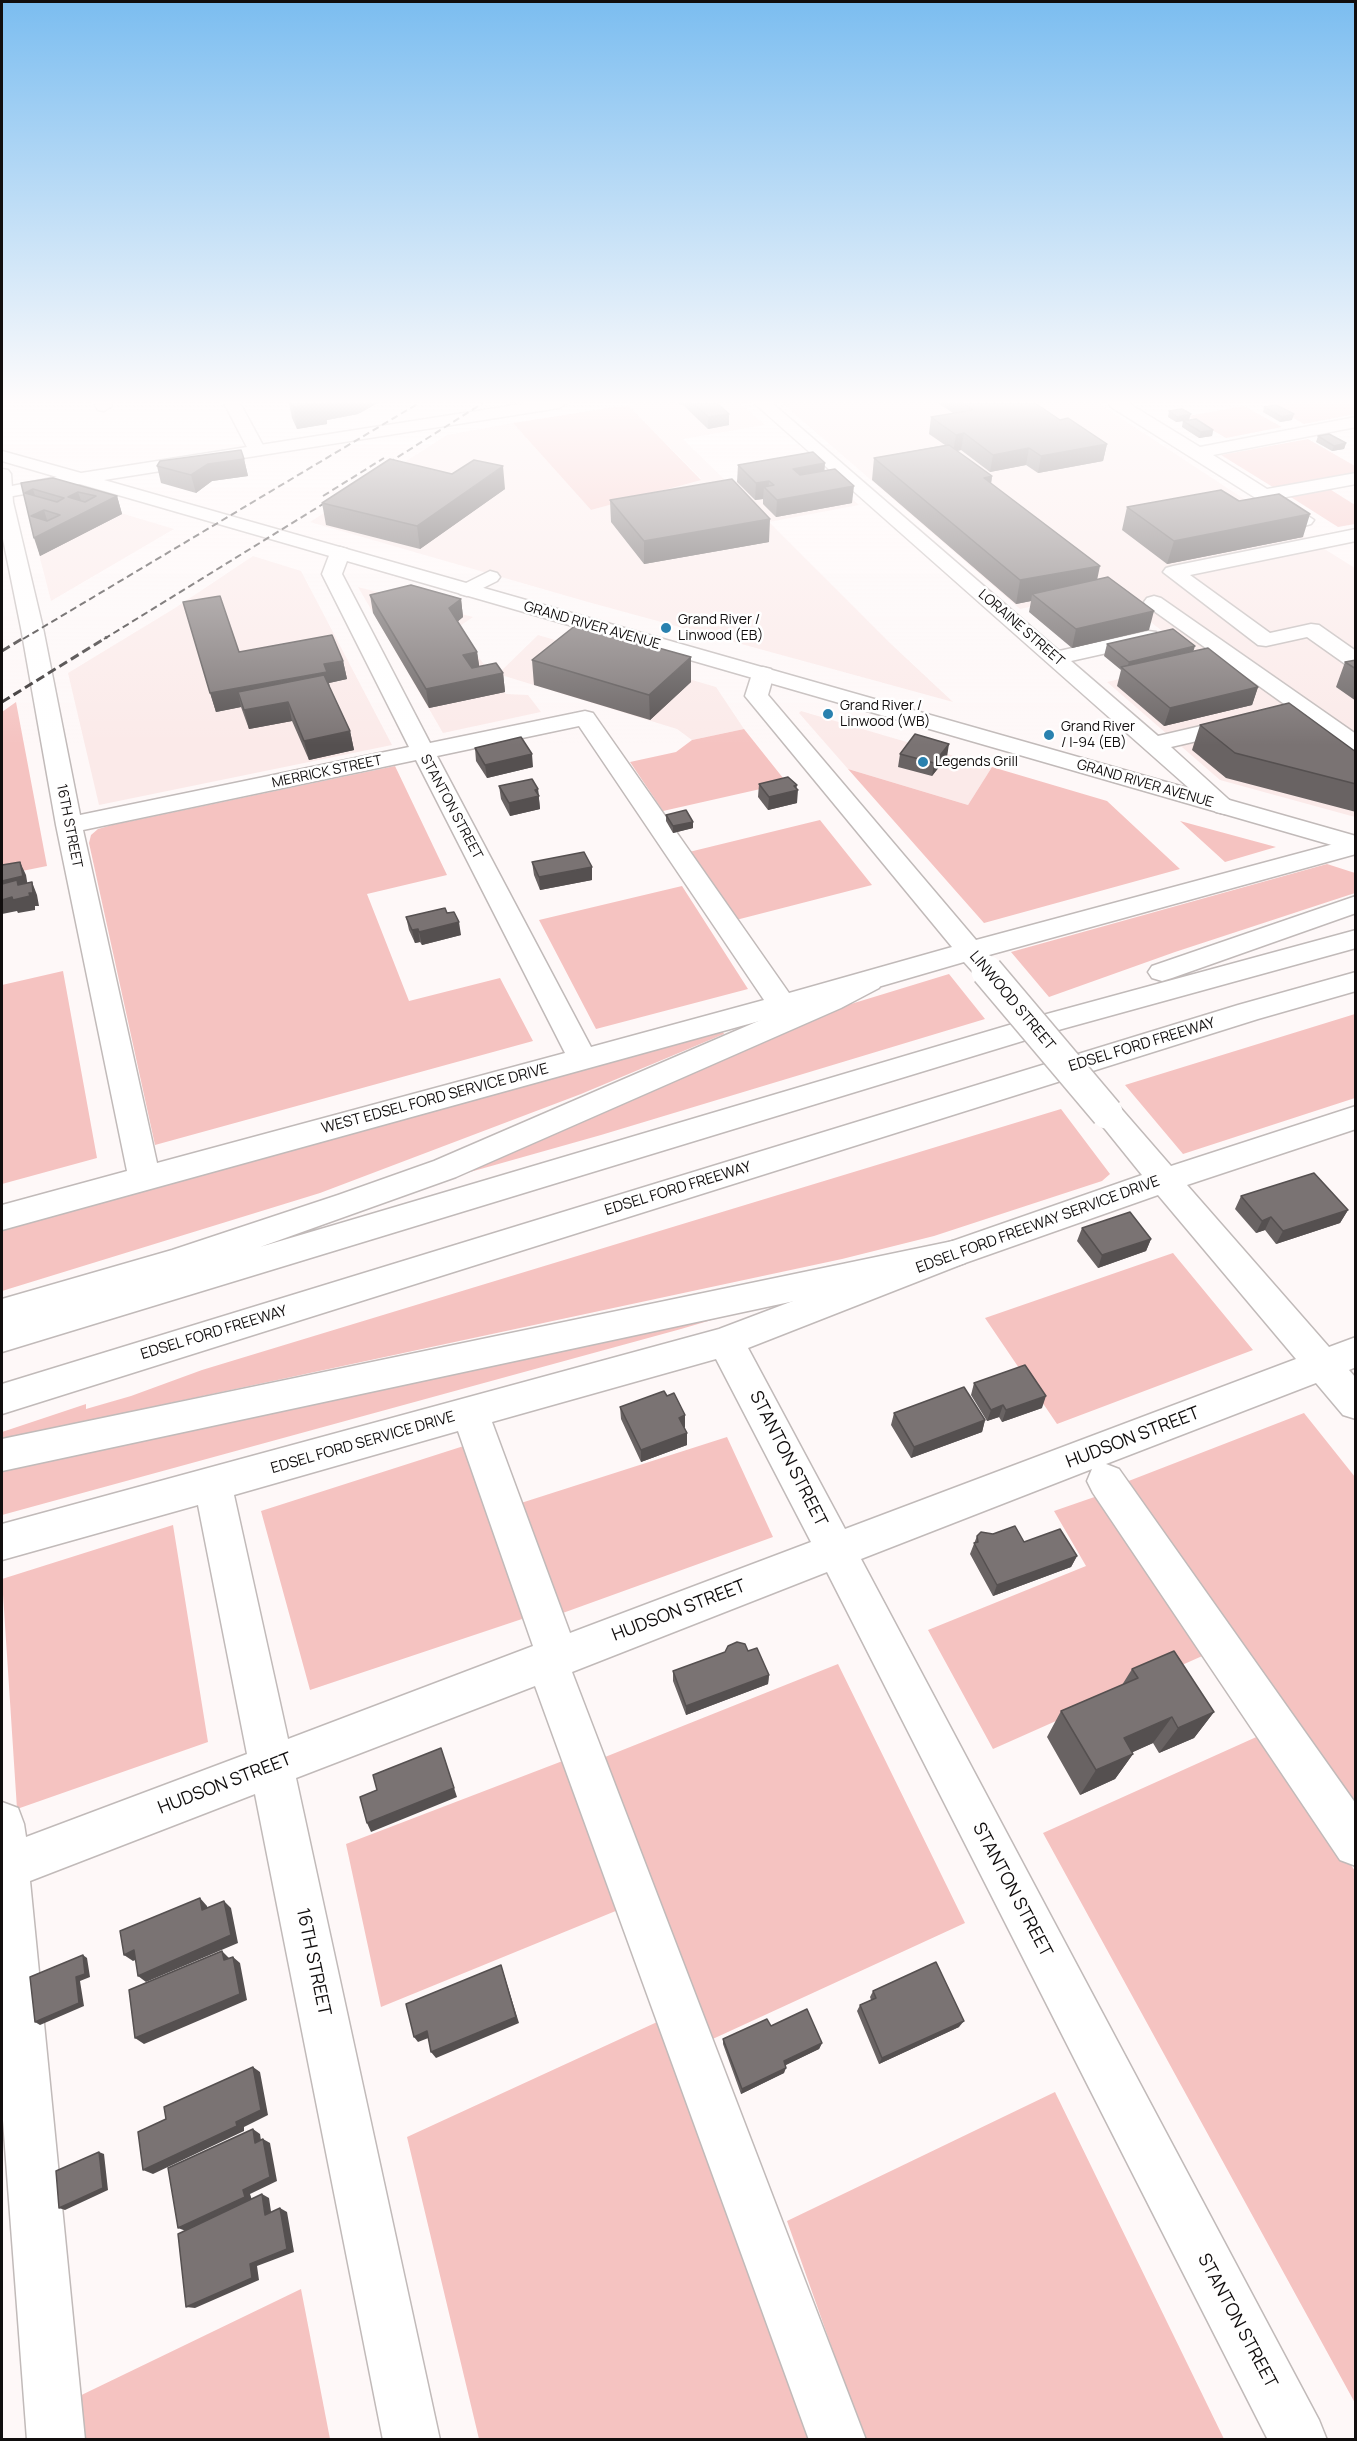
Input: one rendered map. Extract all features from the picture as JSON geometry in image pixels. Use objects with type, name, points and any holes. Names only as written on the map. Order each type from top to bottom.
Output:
[{"type":"main road","name":"16TH STREET","points":[[7,517],[32,628],[69,825],[144,1178]]},
{"type":"main road","name":"GRAND RIVER AVENUE","points":[[214,517],[1356,845]]},
{"type":"main road","name":"LORAINE STREET","points":[[893,517],[1225,807]]},
{"type":"main road","points":[[1300,517],[1356,552]]},
{"type":"main road","points":[[1356,535],[1173,572],[1266,640],[1311,630],[1356,661]]},
{"type":"main road","name":"STANTON STREET","points":[[340,553],[332,574],[583,1059]]},
{"type":"main road","points":[[467,590],[490,577]]},
{"type":"main road","points":[[1155,602],[1355,745]]},
{"type":"main road","points":[[1055,658],[1191,627]]},
{"type":"main road","points":[[1201,664],[1234,657]]},
{"type":"main road","name":"LINWOOD STREET","points":[[763,674],[756,696],[1165,1180],[1339,1359],[1356,1404]]},
{"type":"main road","points":[[1090,689],[1113,683]]},
{"type":"main road","points":[[1154,744],[1305,709]]},
{"type":"main road","name":"MERRICK STREET","points":[[69,825],[585,718],[782,1005]]},
{"type":"main road","points":[[2,1313],[173,1263],[350,1204],[445,1169],[831,1001],[869,981],[978,961],[1356,845]]},
{"type":"main road","points":[[1053,1022],[1137,982],[1240,943],[1356,904]]},
{"type":"main road","points":[[2,1338],[1053,1022],[1356,939]]},
{"type":"main road","name":"WEST EDSEL FORD SERVICE DRIVE","points":[[2,1217],[869,981]]},
{"type":"main road","name":"EDSEL FORD FREEWAY","points":[[2,1399],[1248,1012],[1356,981]]},
{"type":"main road","name":"EDSEL FORD FREEWAY SERVICE DRIVE","points":[[724,1342],[953,1254],[1165,1180],[1356,1117]]},
{"type":"main road","points":[[2,1455],[953,1254]]},
{"type":"main road","name":"STANTON STREET","points":[[724,1342],[736,1359],[1299,2439]]},
{"type":"main road","name":"EDSEL FORD SERVICE DRIVE","points":[[2,1542],[724,1342]]},
{"type":"main road","name":"HUDSON STREET","points":[[3,1854],[273,1766],[1339,1359]]},
{"type":"main road","points":[[470,1412],[552,1659],[838,2439]]},
{"type":"main road","points":[[1106,1481],[1356,1844]]},
{"type":"main road","name":"16TH STREET","points":[[213,1485],[412,2439]]},
{"type":"main road","points":[[3,1854],[56,2439]]},
{"type":"shaded area","points":[[29,517],[134,517],[174,529],[51,601]]},
{"type":"shaded area","points":[[318,517],[796,517],[769,522],[891,644],[953,702],[588,602],[310,522]]},
{"type":"shaded area","points":[[914,517],[1273,517],[1355,568],[1355,817],[1220,780],[1107,682],[1199,660],[1110,590],[1020,609]]},
{"type":"shaded area","points":[[1322,517],[1355,517],[1355,524],[1338,527]]},
{"type":"shaded area","points":[[253,556],[301,571],[392,745],[99,805],[68,673],[175,608]]},
{"type":"shaded area","points":[[358,587],[473,617],[457,628],[506,694],[528,695],[541,712],[443,733]]},
{"type":"shaded area","points":[[538,635],[716,687],[744,729],[692,740],[677,729],[498,674]]},
{"type":"shaded area","points":[[16,702],[47,866],[2,875],[2,712]]},
{"type":"shaded area","points":[[801,711],[992,767],[968,805],[848,769],[799,713]]},
{"type":"shaded area","points":[[744,729],[787,783],[663,811],[630,762],[676,752],[692,740]]},
{"type":"shaded area","points":[[395,766],[447,875],[367,894],[409,1001],[500,978],[533,1041],[155,1145],[89,843],[91,835],[98,829],[112,825]]},
{"type":"shaded area","points":[[992,767],[1107,801],[1180,869],[984,923],[848,769],[968,805]]},
{"type":"shaded area","points":[[820,820],[872,885],[736,920],[689,852]]},
{"type":"shaded area","points":[[1180,821],[1276,847],[1225,862]]},
{"type":"shaded area","points":[[1327,864],[1355,873],[1355,893],[1175,952],[1049,997],[1011,952]]},
{"type":"shaded area","points":[[682,886],[748,989],[596,1029],[539,920]]},
{"type":"shaded area","points":[[63,971],[97,1158],[2,1184],[2,985]]},
{"type":"shaded area","points":[[949,974],[985,1019],[601,1135],[424,1185],[828,1011]]},
{"type":"shaded area","points":[[1355,1014],[1355,1098],[1183,1154],[1125,1085]]},
{"type":"shaded area","points":[[722,1030],[724,1034],[581,1094],[320,1193],[2,1291],[2,1229]]},
{"type":"shaded area","points":[[1061,1109],[1110,1174],[1102,1181],[934,1236],[842,1259],[2,1439],[2,1432],[86,1404],[86,1409],[131,1396],[202,1370]]},
{"type":"shaded area","points":[[1173,1253],[1253,1350],[1057,1424],[985,1318]]},
{"type":"shaded area","points":[[749,1309],[681,1329],[2,1515],[2,1464]]},
{"type":"shaded area","points":[[1304,1413],[1355,1477],[1355,1813],[1126,1482]]},
{"type":"shaded area","points":[[727,1437],[773,1537],[560,1614],[521,1503]]},
{"type":"shaded area","points":[[470,1444],[528,1617],[310,1690],[261,1511]]},
{"type":"shaded area","points":[[1106,1493],[1209,1653],[993,1749],[928,1630],[1086,1566],[1054,1511]]},
{"type":"shaded area","points":[[173,1525],[208,1742],[17,1809],[2,1579]]},
{"type":"shaded area","points":[[838,1664],[965,1923],[704,2043],[600,1759]]},
{"type":"shaded area","points":[[1263,1734],[1355,1871],[1355,2403],[1043,1833]]},
{"type":"shaded area","points":[[573,1757],[623,1908],[381,2007],[346,1844]]},
{"type":"shaded area","points":[[668,2017],[818,2439],[479,2439],[407,2137]]},
{"type":"shaded area","points":[[1055,2092],[1224,2439],[864,2439],[787,2221]]},
{"type":"shaded area","points":[[301,2289],[330,2439],[71,2439],[67,2402]]},
{"type":"building","points":[[29,517],[47,521],[56,517],[76,517],[34,538]]},
{"type":"building","points":[[379,517],[430,517],[417,526]]},
{"type":"building","points":[[624,517],[768,517],[770,519],[644,541]]},
{"type":"building","points":[[945,517],[1035,517],[1100,566],[1020,580]]},
{"type":"building","points":[[1141,517],[1295,517],[1174,541]]},
{"type":"building","points":[[1108,577],[1154,611],[1076,629],[1032,594]]},
{"type":"building","points":[[411,585],[461,599],[449,608],[477,652],[463,655],[472,668],[496,663],[503,673],[426,689],[370,595]]},
{"type":"building","points":[[220,596],[239,652],[332,635],[343,661],[324,664],[327,672],[210,693],[183,602]]},
{"type":"building","points":[[576,625],[691,657],[649,695],[532,660]]},
{"type":"building","points":[[1173,629],[1195,646],[1129,662],[1107,644]]},
{"type":"building","points":[[1208,648],[1258,687],[1170,708],[1121,667]]},
{"type":"building","points":[[1356,660],[1356,669],[1345,662]]},
{"type":"building","points":[[324,675],[350,731],[304,741],[288,702],[244,710],[238,692]]},
{"type":"building","points":[[1289,703],[1356,752],[1356,784],[1235,753],[1200,725]]},
{"type":"building","points":[[915,734],[949,744],[934,763],[900,754]]},
{"type":"building","points":[[521,737],[532,754],[485,765],[475,748]]},
{"type":"building","points":[[788,777],[797,785],[794,786],[798,790],[769,797],[759,784]]},
{"type":"building","points":[[532,779],[539,796],[509,803],[499,786]]},
{"type":"building","points":[[686,810],[693,822],[673,826],[666,815]]},
{"type":"building","points":[[584,852],[592,867],[539,877],[532,862]]},
{"type":"building","points":[[20,862],[23,876],[2,881],[2,865]]},
{"type":"building","points":[[17,880],[18,885],[32,882],[33,893],[29,893],[30,896],[13,900],[12,897],[2,900],[2,884]]},
{"type":"building","points":[[445,908],[447,913],[454,912],[459,922],[419,932],[418,929],[412,930],[406,917]]},
{"type":"building","points":[[1314,1173],[1348,1210],[1283,1231],[1271,1217],[1262,1221],[1241,1196]]},
{"type":"building","points":[[1130,1212],[1151,1239],[1102,1255],[1082,1228]]},
{"type":"building","points":[[1025,1365],[1046,1396],[1006,1410],[1003,1405],[991,1410],[974,1383]]},
{"type":"building","points":[[964,1387],[985,1420],[914,1447],[894,1413]]},
{"type":"building","points":[[664,1391],[667,1396],[674,1393],[685,1415],[679,1418],[687,1433],[641,1450],[620,1407]]},
{"type":"building","points":[[1015,1526],[1024,1542],[1060,1529],[1077,1556],[997,1585],[974,1543],[978,1542],[977,1536],[981,1532],[993,1534]]},
{"type":"building","points":[[737,1642],[745,1644],[748,1651],[757,1648],[769,1675],[686,1706],[673,1671],[725,1652],[728,1646]]},
{"type":"building","points":[[1174,1651],[1214,1712],[1178,1728],[1172,1717],[1124,1738],[1133,1754],[1096,1770],[1061,1711],[1138,1678],[1132,1669]]},
{"type":"building","points":[[441,1748],[454,1788],[367,1823],[360,1797],[377,1790],[373,1775]]},
{"type":"building","points":[[200,1898],[202,1910],[224,1901],[231,1935],[138,1976],[134,1950],[124,1955],[120,1931]]},
{"type":"building","points":[[222,1951],[224,1960],[233,1957],[240,1994],[135,2038],[129,1990]]},
{"type":"building","points":[[83,1955],[85,1974],[76,1977],[79,2003],[35,2022],[30,1977]]},
{"type":"building","points":[[936,1962],[964,2021],[882,2058],[860,2005],[876,1998],[873,1991]]},
{"type":"building","points":[[501,1965],[516,2017],[431,2052],[427,2031],[414,2037],[406,2004]]},
{"type":"building","points":[[807,2009],[822,2043],[784,2061],[786,2068],[742,2089],[723,2039],[767,2019],[771,2026]]},
{"type":"building","points":[[253,2067],[261,2110],[236,2122],[237,2126],[143,2170],[138,2132],[166,2119],[164,2107]]},
{"type":"building","points":[[253,2129],[255,2143],[263,2139],[270,2177],[243,2190],[245,2197],[178,2228],[168,2168]]},
{"type":"building","points":[[99,2152],[103,2188],[59,2208],[56,2171]]},
{"type":"building","points":[[262,2194],[265,2215],[280,2208],[287,2249],[250,2264],[252,2278],[186,2307],[178,2234]]},
{"type":"railway","points":[[23,639],[228,517]]},
{"type":"railway","points":[[104,639],[302,517]]},
{"type":"railway","points":[[2,651],[25,637]]},
{"type":"railway","points":[[2,702],[107,637]]},
{"type":"place","name":"Grand River / Linwood (EB)","points":[[666,628]]},
{"type":"place","name":"Grand River / Linwood (WB)","points":[[828,714]]},
{"type":"place","name":"Grand River / I-94 (EB)","points":[[1049,735]]},
{"type":"place","name":"Legends Grill","points":[[923,762]]}]
